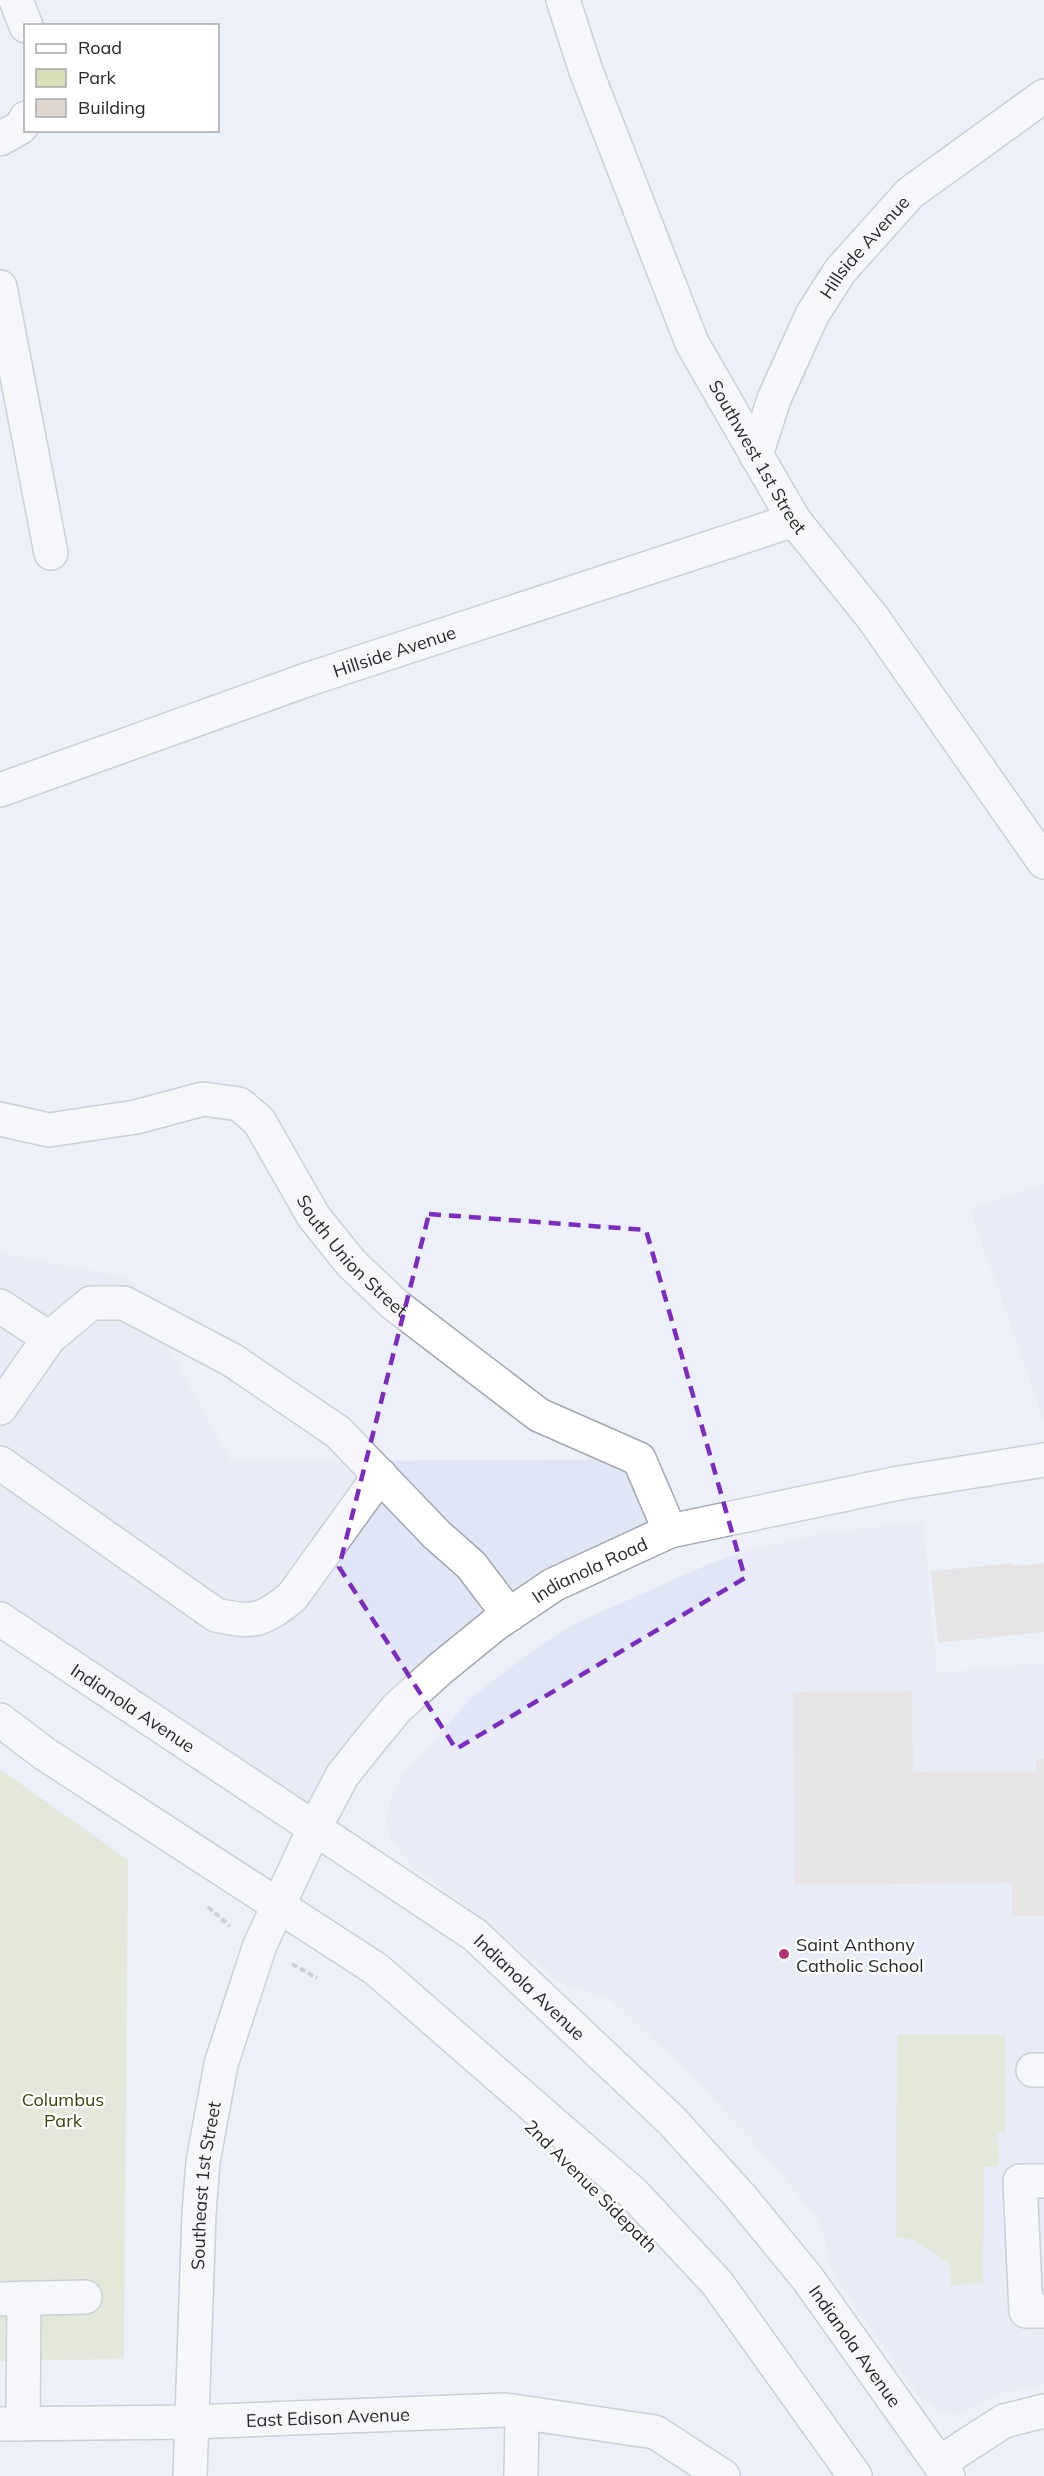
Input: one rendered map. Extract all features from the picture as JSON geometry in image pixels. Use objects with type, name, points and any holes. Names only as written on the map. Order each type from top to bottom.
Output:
[{"type":"street","points":[[16,0],[25,24]]},
{"type":"street","name":"Southwest 1st Street","points":[[563,0],[586,71],[692,343],[794,520],[873,618],[1044,862]]},
{"type":"street","name":"Hillside Avenue","points":[[756,454],[774,399],[812,315],[840,271],[910,193],[1044,96]]},
{"type":"street","points":[[0,287],[51,553]]},
{"type":"street","name":"Hillside Avenue","points":[[0,790],[309,679],[794,520]]},
{"type":"street","name":"South Union Street","points":[[0,1119],[49,1130],[136,1117],[203,1099],[238,1104],[259,1121],[314,1217],[351,1263],[394,1304],[539,1415],[639,1460],[670,1531]]},
{"type":"street","points":[[0,1408],[49,1338],[91,1303],[124,1303],[242,1367],[338,1432],[437,1535],[471,1565],[509,1615]]},
{"type":"street","points":[[0,1306],[49,1338]]},
{"type":"street","name":"Indianola Road","points":[[279,1906],[314,1829],[342,1776],[397,1708],[440,1669],[509,1615],[553,1585],[670,1531],[899,1484],[1044,1460]]},
{"type":"street","points":[[0,1463],[216,1615],[247,1622],[272,1613],[292,1597],[380,1475]]},
{"type":"street","name":"Indianola Avenue","points":[[0,1619],[475,1935],[672,2121],[740,2196],[808,2279],[944,2469]]},
{"type":"street","points":[[0,1720],[45,1754],[376,1969],[633,2193],[717,2283],[855,2476]]},
{"type":"street","name":"Southeast 1st Street","points":[[190,2476],[190,2422],[203,2162],[221,2064],[260,1945],[279,1906]]},
{"type":"street","points":[[1044,2181],[1020,2181],[1026,2311],[1044,2311]]},
{"type":"street","points":[[11,2424],[12,2298],[86,2297]]},
{"type":"street","points":[[944,2469],[1004,2421],[1044,2410]]},
{"type":"street","name":"East Edison Avenue","points":[[11,2424],[190,2422],[494,2411],[522,2413],[655,2432],[723,2476]]},
{"type":"street","points":[[521,2476],[522,2413]]},
{"type":"path","points":[[302,1970],[327,1981]]},
{"type":"highlighted area","points":[[429,1214],[646,1230],[745,1578],[456,1749],[339,1567]]},
{"type":"shaded area","points":[[1044,1184],[1044,1421],[970,1209]]},
{"type":"shaded area","points":[[0,1253],[130,1278],[232,1462],[639,1459],[670,1531],[440,1669],[314,1829],[0,1619]]},
{"type":"shaded area","name":"Saint Anthony Catholic School","points":[[923,1521],[937,1673],[1044,1663],[1044,2384],[999,2394],[964,2413],[953,2415],[939,2412],[918,2395],[839,2283],[828,2257],[822,2228],[814,2214],[754,2143],[688,2073],[612,2001],[557,1981],[493,1927],[411,1865],[391,1840],[386,1824],[392,1791],[401,1777],[472,1697],[535,1649],[572,1625],[709,1564],[753,1549],[814,1535]]},
{"type":"green space","name":"Columbus Park","points":[[0,1769],[128,1860],[124,2359],[0,2361]]},
{"type":"green space","points":[[897,2035],[1006,2035],[1006,2132],[998,2133],[999,2167],[984,2167],[983,2283],[951,2286],[950,2264],[911,2239],[896,2237]]},
{"type":"building","points":[[1013,1563],[1013,1566],[1044,1563],[1044,1632],[938,1643],[931,1571]]},
{"type":"building","name":"Saint Anthony Catholic School","points":[[912,1691],[913,1772],[1036,1771],[1036,1759],[1044,1759],[1044,1916],[1012,1916],[1012,1883],[794,1885],[793,1692]]},
{"type":"place","name":"Saint Anthony Catholic School","points":[[784,1954]]}]
